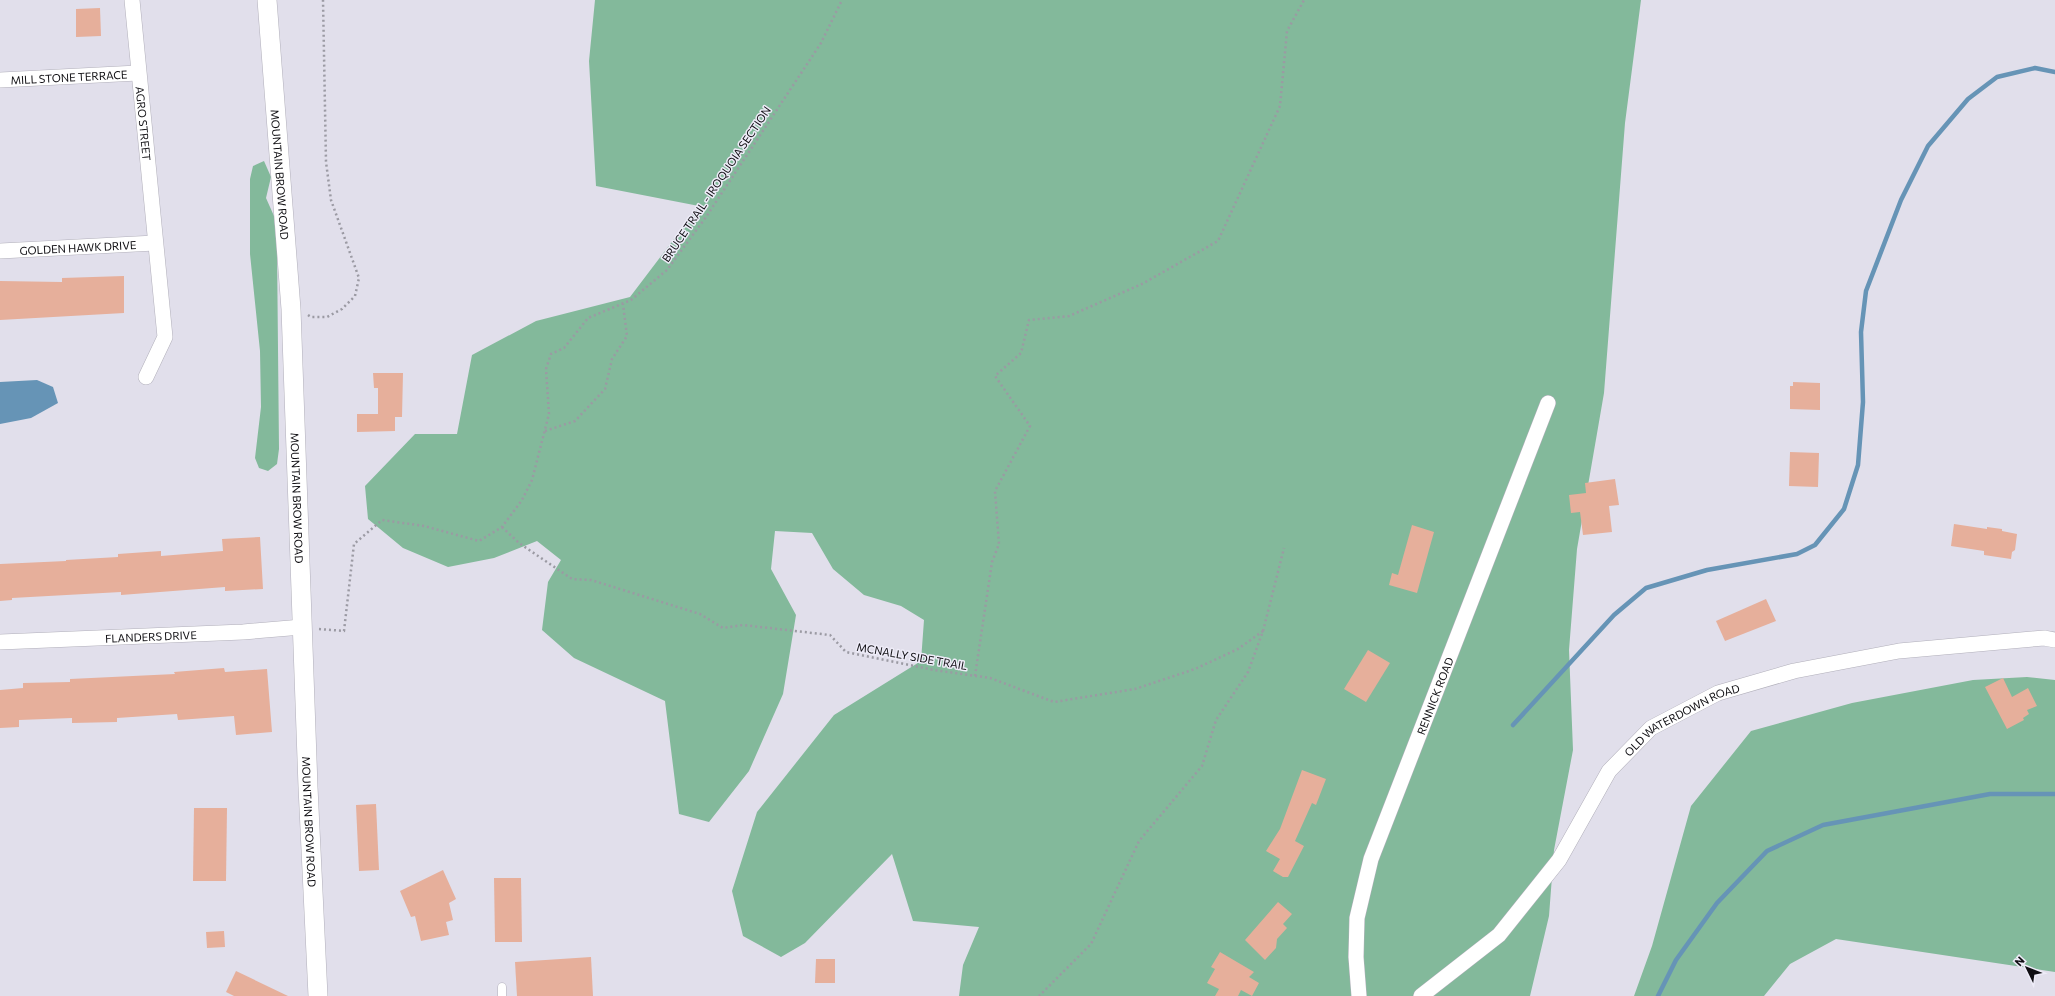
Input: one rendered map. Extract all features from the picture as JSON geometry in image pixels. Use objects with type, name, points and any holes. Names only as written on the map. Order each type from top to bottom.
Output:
[{"type":"street","name":"MOUNTAIN BROW ROAD","points":[[267,0],[290,309],[308,787],[318,996]]},
{"type":"street","name":"AGRO STREET","points":[[132,2],[165,337],[146,376]]},
{"type":"street","name":"MILL STONE TERRACE","points":[[0,80],[138,73]]},
{"type":"street","name":"GOLDEN HAWK DRIVE","points":[[0,251],[156,243]]},
{"type":"street","name":"RENNICK ROAD","points":[[1359,996],[1356,957],[1357,918],[1371,859],[1548,403]]},
{"type":"street","name":"FLANDERS DRIVE","points":[[0,642],[235,632],[302,627]]},
{"type":"street","name":"OLD WATERDOWN ROAD","points":[[1421,996],[1499,935],[1559,860],[1609,771],[1651,728],[1718,693],[1794,671],[1899,651],[2044,638],[2055,640]]},
{"type":"lane","points":[[502,987],[502,996]]},
{"type":"path","points":[[290,309],[301,310],[311,317],[327,317],[342,309],[355,296],[359,278],[331,200],[326,162],[323,0]]},
{"type":"path","name":"BRUCE TRAIL - IROQUOIA SECTION","points":[[333,631],[344,631],[354,544],[382,520],[424,526],[479,540],[502,527],[522,500],[532,480],[549,414],[546,369],[551,354],[564,348],[588,318],[631,300],[667,270],[685,248],[821,42],[842,0]]},
{"type":"path","points":[[975,676],[992,562],[999,544],[995,491],[1030,426],[995,376],[1021,353],[1029,320],[1069,316],[1142,284],[1218,241],[1280,106],[1287,31],[1304,0]]},
{"type":"path","points":[[545,431],[575,421],[605,389],[612,359],[627,336],[623,304]]},
{"type":"path","name":"MCNALLY SIDE TRAIL","points":[[502,527],[518,543],[572,579],[591,580],[700,614],[723,628],[743,625],[830,635],[846,652],[990,678],[1054,702],[1135,689],[1195,669],[1238,649],[1264,631]]},
{"type":"path","points":[[1039,996],[1091,944],[1139,841],[1202,766],[1216,720],[1248,672],[1264,631],[1284,548]]},
{"type":"green space","points":[[595,0],[1641,0],[1625,123],[1604,393],[1577,549],[1569,650],[1573,750],[1554,850],[1549,916],[1530,996],[959,996],[963,965],[979,927],[913,921],[892,854],[805,943],[781,957],[743,936],[732,891],[757,812],[834,715],[921,661],[924,620],[901,606],[864,595],[833,569],[812,533],[775,531],[771,569],[796,615],[783,694],[749,771],[709,822],[679,814],[665,701],[574,658],[542,630],[548,582],[561,560],[537,541],[494,558],[448,567],[403,548],[368,519],[365,486],[415,434],[457,434],[472,355],[536,321],[630,297],[699,206],[596,186],[589,61]]},
{"type":"green space","points":[[264,161],[271,177],[266,198],[274,216],[277,248],[279,449],[277,464],[268,471],[259,468],[255,458],[261,407],[260,351],[250,254],[250,179],[253,166]]},
{"type":"green space","points":[[2027,677],[2055,680],[2055,972],[1836,939],[1790,964],[1764,996],[1634,996],[1652,946],[1691,806],[1751,731],[1852,703],[1973,680]]},
{"type":"water","points":[[37,380],[53,387],[58,403],[31,418],[0,424],[0,382]]},
{"type":"building","points":[[100,8],[101,36],[76,37],[76,9]]},
{"type":"building","points":[[124,276],[124,313],[0,320],[0,281],[62,282],[62,278]]},
{"type":"building","points":[[373,373],[403,373],[402,417],[395,417],[395,431],[357,432],[357,414],[378,414],[378,388],[374,388]]},
{"type":"building","points":[[1793,382],[1820,383],[1820,410],[1790,409],[1790,386],[1793,386]]},
{"type":"building","points":[[1790,452],[1819,453],[1818,487],[1789,486]]},
{"type":"building","points":[[1615,479],[1619,505],[1609,506],[1612,532],[1583,535],[1580,512],[1571,513],[1569,495],[1586,493],[1585,483]]},
{"type":"building","points":[[1954,524],[1987,529],[1987,527],[2002,529],[2002,531],[2017,534],[2015,550],[2012,552],[2011,559],[1984,555],[1984,551],[1951,546]]},
{"type":"building","points":[[1412,525],[1434,532],[1417,593],[1389,585],[1392,573],[1398,575]]},
{"type":"building","points":[[260,537],[263,589],[225,591],[225,587],[121,595],[121,592],[12,598],[12,600],[0,601],[0,564],[118,557],[118,554],[161,551],[161,556],[223,551],[222,539]]},
{"type":"building","points":[[1766,599],[1776,621],[1725,641],[1716,621]]},
{"type":"building","points":[[1368,650],[1390,663],[1366,702],[1344,689]]},
{"type":"building","points":[[224,668],[225,672],[267,669],[272,732],[236,735],[234,716],[178,720],[177,714],[117,718],[117,722],[72,723],[72,718],[19,720],[19,727],[0,728],[0,690],[23,688],[23,683],[70,682],[70,679],[175,674],[174,672]]},
{"type":"building","points":[[2003,678],[2012,697],[2028,688],[2037,706],[2027,710],[2029,714],[2023,718],[2024,720],[2007,729],[1985,687]]},
{"type":"building","points":[[1302,770],[1326,779],[1316,805],[1312,803],[1295,841],[1304,846],[1288,877],[1283,877],[1273,871],[1280,859],[1266,851],[1280,829]]},
{"type":"building","points":[[376,804],[379,870],[359,871],[356,805]]},
{"type":"building","points":[[194,808],[227,808],[226,881],[193,881]]},
{"type":"building","points":[[443,870],[456,899],[449,903],[453,920],[446,922],[449,935],[421,941],[415,916],[411,917],[400,891]]},
{"type":"building","points":[[494,878],[521,878],[522,942],[495,942]]},
{"type":"building","points":[[1278,902],[1292,914],[1283,924],[1287,928],[1277,939],[1276,948],[1265,960],[1245,940]]},
{"type":"building","points":[[224,931],[225,947],[207,948],[206,932]]},
{"type":"building","points":[[1220,952],[1254,972],[1249,977],[1259,983],[1252,996],[1241,990],[1238,996],[1215,996],[1219,989],[1207,983],[1215,969],[1211,967]]},
{"type":"building","points":[[591,957],[593,996],[517,996],[515,962]]},
{"type":"building","points":[[816,959],[835,959],[835,983],[815,983]]},
{"type":"building","points":[[236,971],[288,996],[234,996],[226,992]]},
{"type":"waterway","points":[[1513,725],[1614,615],[1646,588],[1707,570],[1797,554],[1815,545],[1844,509],[1858,465],[1863,402],[1861,332],[1866,291],[1901,200],[1928,146],[1968,99],[1997,77],[2035,68],[2055,72]]},
{"type":"waterway","points":[[1658,996],[1676,960],[1717,903],[1767,851],[1823,825],[1990,794],[2055,794]]}]
